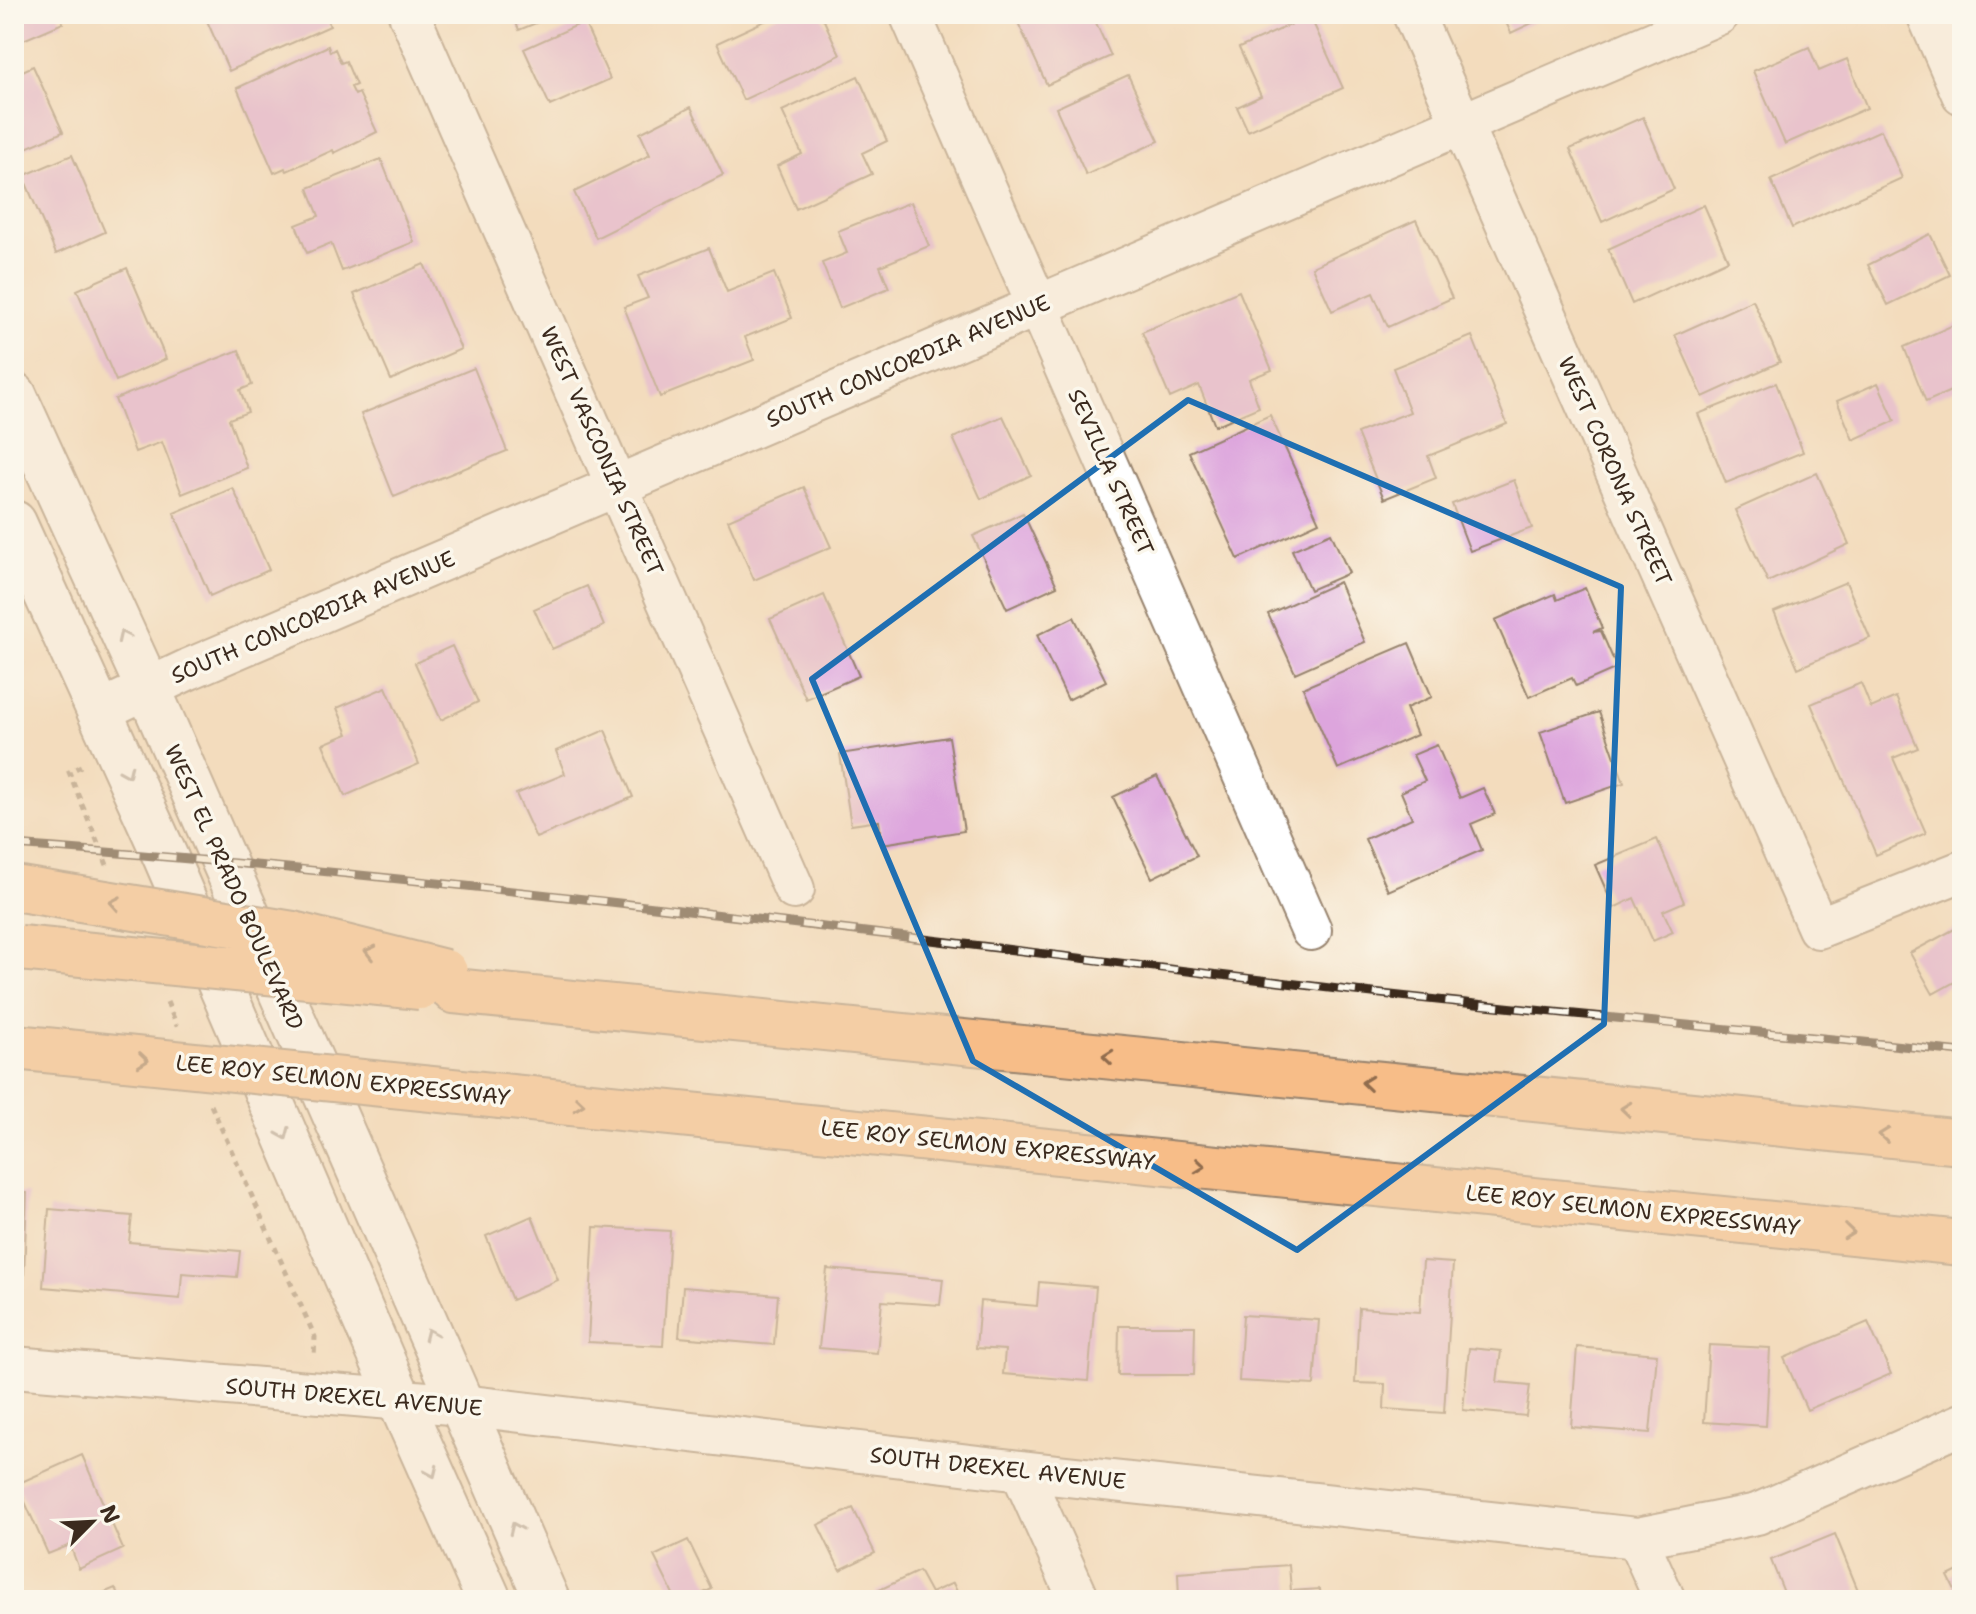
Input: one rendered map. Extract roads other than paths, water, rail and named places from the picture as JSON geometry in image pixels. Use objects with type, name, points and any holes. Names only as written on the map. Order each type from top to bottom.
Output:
[{"type":"highway","points":[[14,888],[293,934],[465,986]]},
{"type":"highway","points":[[17,948],[465,986],[1962,1142]]},
{"type":"highway","name":"LEE ROY SELMON EXPRESSWAY","points":[[14,1047],[1962,1243]]},
{"type":"street","name":"WEST VASCONIA STREET","points":[[409,14],[794,889]]},
{"type":"street","name":"SEVILLA STREET","points":[[910,14],[1311,930]]},
{"type":"street","name":"WEST CORONA STREET","points":[[1413,14],[1818,928],[1962,871]]},
{"type":"street","name":"SOUTH CONCORDIA AVENUE","points":[[100,711],[1719,14]]},
{"type":"street","points":[[1927,14],[1962,94]]},
{"type":"street","name":"WEST EL PRADO BOULEVARD","points":[[14,395],[148,688],[547,1600]]},
{"type":"street","points":[[75,533],[17,535],[100,711],[489,1600]]},
{"type":"street","name":"SOUTH DREXEL AVENUE","points":[[14,1367],[462,1405],[1021,1471],[1637,1538],[1757,1514],[1962,1424]]},
{"type":"street","points":[[1021,1471],[1079,1600]]},
{"type":"street","points":[[1637,1538],[1665,1600]]},
{"type":"railway","points":[[14,845],[350,874],[685,910],[1355,991],[1962,1052]]}]
